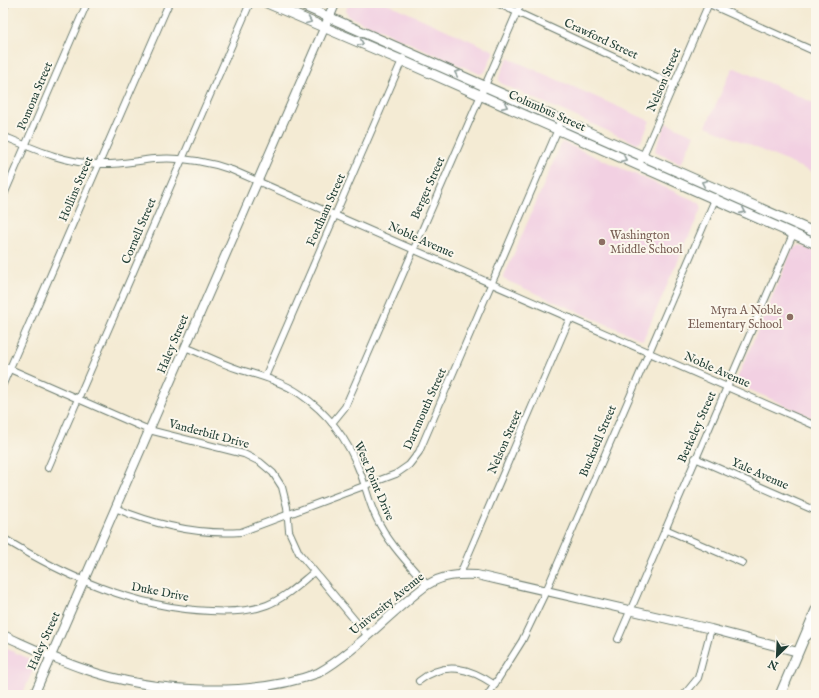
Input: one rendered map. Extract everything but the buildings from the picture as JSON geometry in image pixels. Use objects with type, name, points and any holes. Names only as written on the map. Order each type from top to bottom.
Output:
[{"type":"main road","name":"Columbus Street","points":[[267,3],[558,129],[718,190],[795,229],[816,244]]},
{"type":"main road","name":"Columbus Street","points":[[297,3],[560,119],[715,199],[795,229],[816,233]]},
{"type":"main road","name":"Haley Street","points":[[329,17],[335,3]]},
{"type":"main road","points":[[780,695],[816,610]]},
{"type":"street","points":[[3,10],[6,3]]},
{"type":"street","name":"Pomona Street","points":[[3,197],[87,3]]},
{"type":"street","name":"Hollins Street","points":[[3,384],[168,3]]},
{"type":"street","name":"Cornell Street","points":[[48,468],[250,3]]},
{"type":"street","name":"Crawford Street","points":[[497,3],[674,85]]},
{"type":"street","name":"Berger Street","points":[[332,423],[345,407],[521,3]]},
{"type":"street","points":[[708,3],[816,52]]},
{"type":"street","name":"Nelson Street","points":[[641,161],[708,3]]},
{"type":"street","name":"Haley Street","points":[[34,695],[329,17]]},
{"type":"street","name":"Fordham Street","points":[[265,377],[403,61],[405,51]]},
{"type":"street","name":"Dartmouth Street","points":[[115,508],[162,525],[215,532],[249,530],[403,470],[419,452],[558,129],[560,119]]},
{"type":"street","name":"Noble Avenue","points":[[3,136],[61,159],[98,164],[123,164],[154,159],[182,159],[218,165],[257,180],[816,426]]},
{"type":"street","name":"Bucknell Street","points":[[488,695],[522,641],[546,591],[718,190]]},
{"type":"street","name":"Berkeley Street","points":[[618,639],[795,229]]},
{"type":"street","name":"Nelson Street","points":[[460,574],[570,318]]},
{"type":"street","name":"West Point Drive","points":[[185,346],[238,369],[265,377],[300,394],[313,404],[332,423],[354,458],[370,505],[382,530],[426,585]]},
{"type":"street","name":"Vanderbilt Drive","points":[[3,366],[149,430],[244,454],[260,462],[273,473],[282,488],[285,496],[289,531],[295,547],[314,572],[367,634]]},
{"type":"street","name":"Yale Avenue","points":[[695,458],[816,511]]},
{"type":"street","points":[[665,529],[743,563]]},
{"type":"street","name":"Duke Drive","points":[[3,538],[40,560],[84,581],[121,595],[160,605],[200,611],[235,611],[257,608],[276,601],[314,572]]},
{"type":"street","name":"University Avenue","points":[[3,635],[50,656],[124,681],[162,688],[215,694],[251,693],[273,690],[305,679],[336,661],[426,585],[440,578],[460,574],[477,575],[630,610],[711,629],[798,652]]},
{"type":"street","points":[[684,695],[693,686],[702,670],[711,629]]},
{"type":"street","points":[[803,641],[816,629]]},
{"type":"street","points":[[419,681],[438,671],[454,668],[473,671],[495,685]]},
{"type":"shaded area","points":[[349,3],[386,3],[494,51],[485,72],[480,74],[348,16],[346,10]]},
{"type":"shaded area","points":[[508,58],[650,121],[641,141],[635,143],[502,84],[499,81],[499,77]]},
{"type":"shaded area","points":[[735,68],[816,104],[816,174],[706,126],[732,69]]},
{"type":"shaded area","points":[[666,123],[694,135],[681,164],[655,151]]},
{"type":"shaded area","name":"Washington Middle School","points":[[562,142],[698,202],[701,205],[701,209],[643,340],[503,279]]},
{"type":"shaded area","name":"Myra A Noble Elementary School","points":[[800,245],[816,252],[816,419],[739,385],[736,381],[793,248]]},
{"type":"shaded area","points":[[3,647],[32,660],[34,668],[22,695],[3,695]]},
{"type":"place","name":"Washington Middle School","points":[[602,242]]},
{"type":"place","name":"Myra A Noble Elementary School","points":[[790,317]]}]
